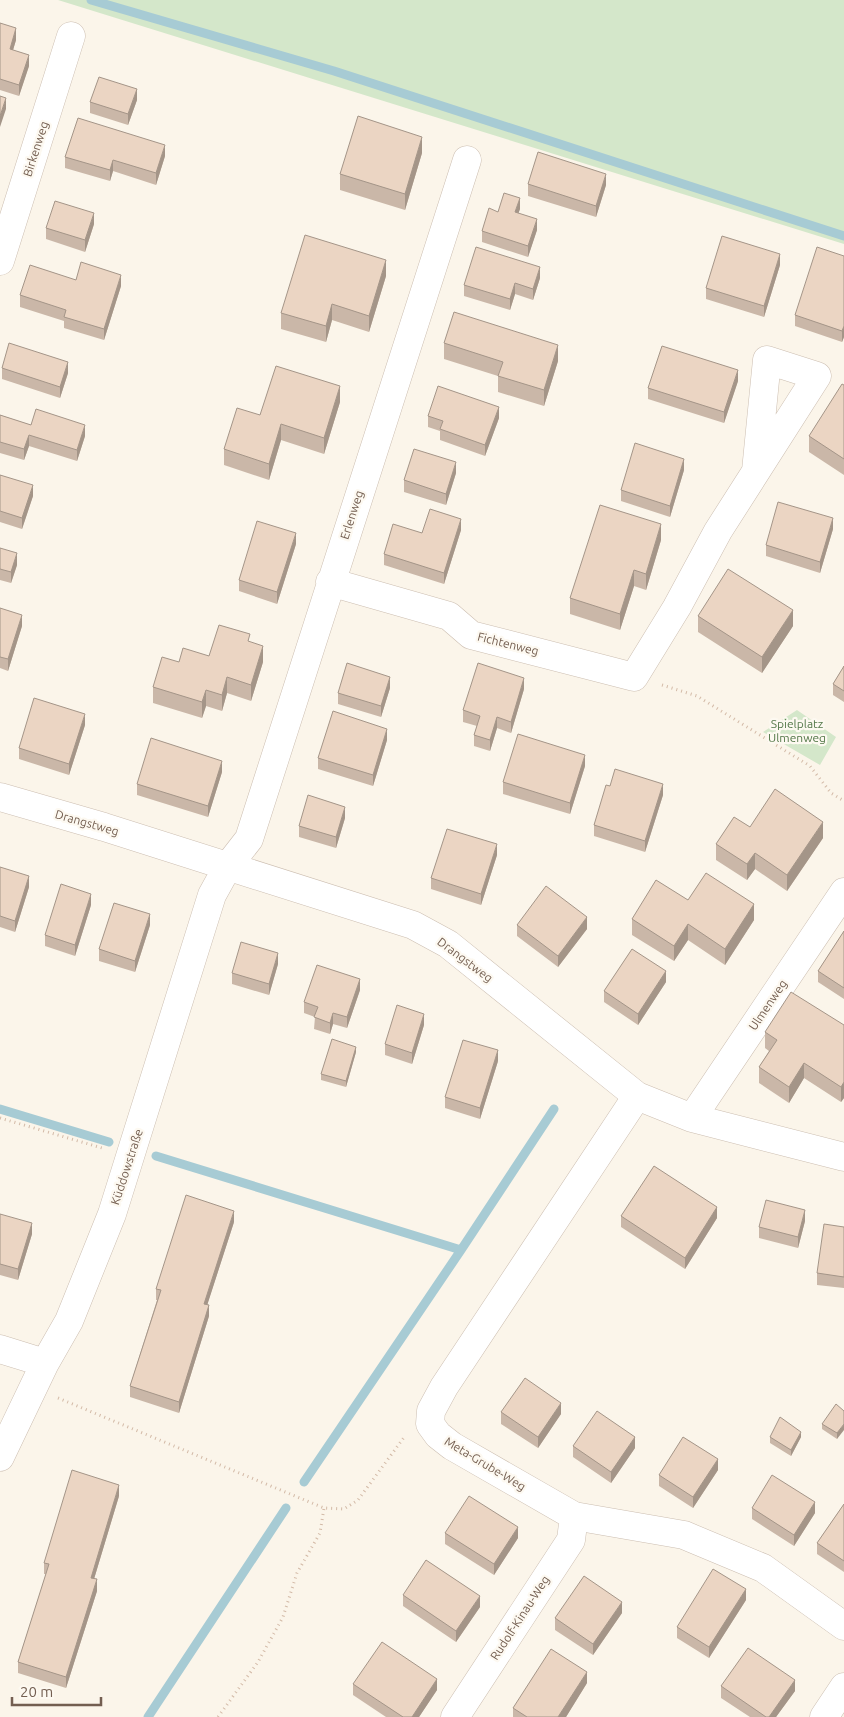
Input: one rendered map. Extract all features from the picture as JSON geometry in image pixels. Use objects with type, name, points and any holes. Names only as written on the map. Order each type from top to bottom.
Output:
[{"type":"street","name":"Birkenweg","points":[[0,261],[71,36]]},
{"type":"street","name":"Erlenweg","points":[[228,866],[249,839],[467,160]]},
{"type":"street","points":[[642,679],[677,607],[718,531],[756,471]]},
{"type":"street","name":"Fichtenweg","points":[[330,582],[449,616],[471,634],[642,679]]},
{"type":"street","name":"Drangstweg","points":[[0,797],[104,827],[413,925],[448,944],[637,1096],[692,1118],[844,1157]]},
{"type":"street","name":"Küddowstraße","points":[[0,1458],[44,1362],[69,1320],[112,1214],[212,895],[228,866]]},
{"type":"street","name":"Ulmenweg","points":[[692,1118],[844,892]]},
{"type":"street","points":[[430,1424],[431,1410],[444,1387],[637,1096]]},
{"type":"street","points":[[0,1349],[44,1362]]},
{"type":"street","name":"Meta-Grube-Weg","points":[[430,1424],[438,1435],[452,1446],[574,1516],[684,1535],[763,1568],[844,1626]]},
{"type":"street","name":"Rudolf-Kinau-Weg","points":[[455,1717],[571,1540],[574,1516]]},
{"type":"street","points":[[824,1717],[844,1687]]},
{"type":"path","points":[[642,679],[697,696],[810,766],[831,793],[844,801]]},
{"type":"path","points":[[0,1118],[106,1149]]},
{"type":"path","points":[[32,1387],[324,1508],[344,1509],[358,1500],[408,1432],[430,1424]]},
{"type":"path","points":[[218,1717],[258,1662],[283,1618],[297,1573],[320,1533],[324,1508]]},
{"type":"green space","points":[[58,0],[844,0],[844,244]]},
{"type":"green space","name":"Spielplatz Ulmenweg","points":[[797,710],[836,737],[820,765],[763,732]]},
{"type":"building","points":[[0,23],[16,28],[10,49],[29,55],[19,85],[0,79]]},
{"type":"building","points":[[99,77],[137,89],[128,114],[90,102]]},
{"type":"building","points":[[0,96],[6,98],[0,116]]},
{"type":"building","points":[[358,116],[422,137],[405,194],[340,174]]},
{"type":"building","points":[[78,118],[165,145],[156,173],[113,160],[110,170],[65,157]]},
{"type":"building","points":[[538,152],[606,174],[596,206],[528,184]]},
{"type":"building","points":[[504,193],[520,198],[515,212],[537,219],[528,246],[482,231],[489,208],[498,212]]},
{"type":"building","points":[[55,201],[94,213],[85,240],[46,228]]},
{"type":"building","points":[[305,235],[386,260],[369,316],[332,304],[326,326],[281,313]]},
{"type":"building","points":[[722,236],[780,254],[764,306],[706,288]]},
{"type":"building","points":[[476,247],[540,267],[533,289],[515,283],[510,299],[464,285]]},
{"type":"building","points":[[817,247],[844,256],[844,326],[842,331],[795,315]]},
{"type":"building","points":[[81,262],[121,275],[104,329],[64,317],[66,310],[20,295],[30,265],[76,280]]},
{"type":"building","points":[[454,312],[558,345],[544,390],[498,376],[503,362],[444,343]]},
{"type":"building","points":[[9,343],[68,362],[60,387],[2,368]]},
{"type":"building","points":[[662,346],[738,370],[724,412],[648,388]]},
{"type":"building","points":[[276,366],[340,386],[324,438],[281,424],[269,464],[224,449],[237,408],[260,415]]},
{"type":"building","points":[[842,384],[844,385],[844,459],[809,436]]},
{"type":"building","points":[[438,386],[499,407],[485,445],[440,429],[443,421],[428,416]]},
{"type":"building","points":[[36,409],[85,425],[77,450],[29,435],[24,449],[0,442],[0,415],[31,425]]},
{"type":"building","points":[[635,443],[684,459],[670,506],[621,490]]},
{"type":"building","points":[[414,449],[456,462],[446,494],[404,480]]},
{"type":"building","points":[[0,475],[33,485],[22,518],[0,511]]},
{"type":"building","points":[[778,502],[833,518],[820,562],[766,545]]},
{"type":"building","points":[[600,505],[661,524],[646,574],[634,570],[620,614],[570,598]]},
{"type":"building","points":[[430,509],[461,519],[444,573],[384,554],[393,524],[422,533]]},
{"type":"building","points":[[257,521],[296,533],[277,592],[239,580]]},
{"type":"building","points":[[0,548],[17,553],[11,572],[0,569]]},
{"type":"building","points":[[728,569],[793,610],[762,657],[698,616]]},
{"type":"building","points":[[0,608],[22,615],[8,659],[0,657]]},
{"type":"building","points":[[219,625],[250,634],[248,641],[263,646],[251,685],[227,677],[222,695],[206,690],[202,702],[153,687],[162,657],[179,662],[183,648],[209,656]]},
{"type":"building","points":[[347,663],[390,677],[381,706],[338,693]]},
{"type":"building","points":[[478,663],[524,678],[511,722],[497,717],[490,740],[474,735],[480,716],[463,710]]},
{"type":"building","points":[[844,666],[844,691],[833,684]]},
{"type":"building","points":[[34,698],[85,714],[69,764],[19,748]]},
{"type":"building","points":[[333,711],[387,729],[373,775],[318,758]]},
{"type":"building","points":[[518,734],[585,755],[570,803],[503,782]]},
{"type":"building","points":[[151,738],[222,761],[208,806],[137,784]]},
{"type":"building","points":[[615,769],[663,784],[645,841],[594,825],[606,785],[610,786]]},
{"type":"building","points":[[775,789],[823,822],[787,875],[755,853],[747,864],[716,844],[734,817],[750,827]]},
{"type":"building","points":[[308,795],[345,807],[336,837],[299,826]]},
{"type":"building","points":[[447,829],[497,844],[481,894],[431,878]]},
{"type":"building","points":[[0,867],[29,876],[15,921],[0,916]]},
{"type":"building","points":[[706,873],[754,904],[725,949],[688,924],[674,946],[632,919],[656,880],[688,900]]},
{"type":"building","points":[[61,884],[91,894],[75,945],[45,935]]},
{"type":"building","points":[[546,886],[587,917],[558,956],[517,925]]},
{"type":"building","points":[[114,903],[150,914],[135,961],[99,949]]},
{"type":"building","points":[[844,931],[844,988],[818,971]]},
{"type":"building","points":[[241,942],[278,953],[269,984],[232,973]]},
{"type":"building","points":[[632,949],[666,971],[638,1014],[604,991]]},
{"type":"building","points":[[317,965],[360,979],[347,1017],[333,1013],[330,1023],[314,1017],[318,1007],[304,1002]]},
{"type":"building","points":[[791,992],[844,1025],[844,1082],[841,1087],[804,1063],[789,1087],[759,1067],[777,1040],[765,1032]]},
{"type":"building","points":[[397,1005],[424,1014],[412,1053],[385,1044]]},
{"type":"building","points":[[332,1039],[356,1047],[346,1081],[321,1074]]},
{"type":"building","points":[[463,1040],[498,1050],[480,1108],[445,1097]]},
{"type":"building","points":[[654,1166],[717,1207],[685,1258],[621,1216]]},
{"type":"building","points":[[186,1195],[234,1211],[204,1304],[209,1305],[179,1402],[130,1386],[161,1290],[156,1289]]},
{"type":"building","points":[[766,1200],[805,1210],[798,1237],[759,1227]]},
{"type":"building","points":[[0,1214],[32,1223],[18,1269],[0,1264]]},
{"type":"building","points":[[824,1224],[844,1227],[844,1277],[817,1273]]},
{"type":"building","points":[[525,1378],[561,1403],[538,1437],[501,1412]]},
{"type":"building","points":[[836,1404],[844,1411],[844,1424],[837,1433],[822,1424]]},
{"type":"building","points":[[597,1411],[635,1437],[611,1472],[573,1446]]},
{"type":"building","points":[[780,1417],[801,1432],[791,1450],[770,1437]]},
{"type":"building","points":[[683,1437],[718,1459],[693,1497],[659,1475]]},
{"type":"building","points":[[72,1470],[119,1485],[91,1578],[97,1579],[66,1677],[18,1662],[49,1564],[44,1563]]},
{"type":"building","points":[[772,1475],[815,1502],[794,1535],[752,1508]]},
{"type":"building","points":[[469,1496],[518,1527],[494,1564],[445,1533]]},
{"type":"building","points":[[844,1504],[844,1561],[817,1543]]},
{"type":"building","points":[[426,1560],[480,1596],[456,1631],[403,1595]]},
{"type":"building","points":[[713,1569],[746,1589],[709,1647],[677,1627]]},
{"type":"building","points":[[584,1576],[622,1602],[593,1644],[555,1618]]},
{"type":"building","points":[[382,1642],[437,1679],[412,1717],[403,1717],[353,1684]]},
{"type":"building","points":[[748,1648],[795,1680],[769,1717],[766,1717],[721,1686]]},
{"type":"building","points":[[551,1649],[587,1672],[558,1717],[527,1717],[513,1708]]},
{"type":"waterway","points":[[91,0],[334,71],[844,236]]},
{"type":"waterway","points":[[0,1109],[109,1142]]},
{"type":"waterway","points":[[304,1482],[554,1109]]},
{"type":"waterway","points":[[156,1156],[461,1250]]},
{"type":"waterway","points":[[148,1717],[286,1508]]}]
